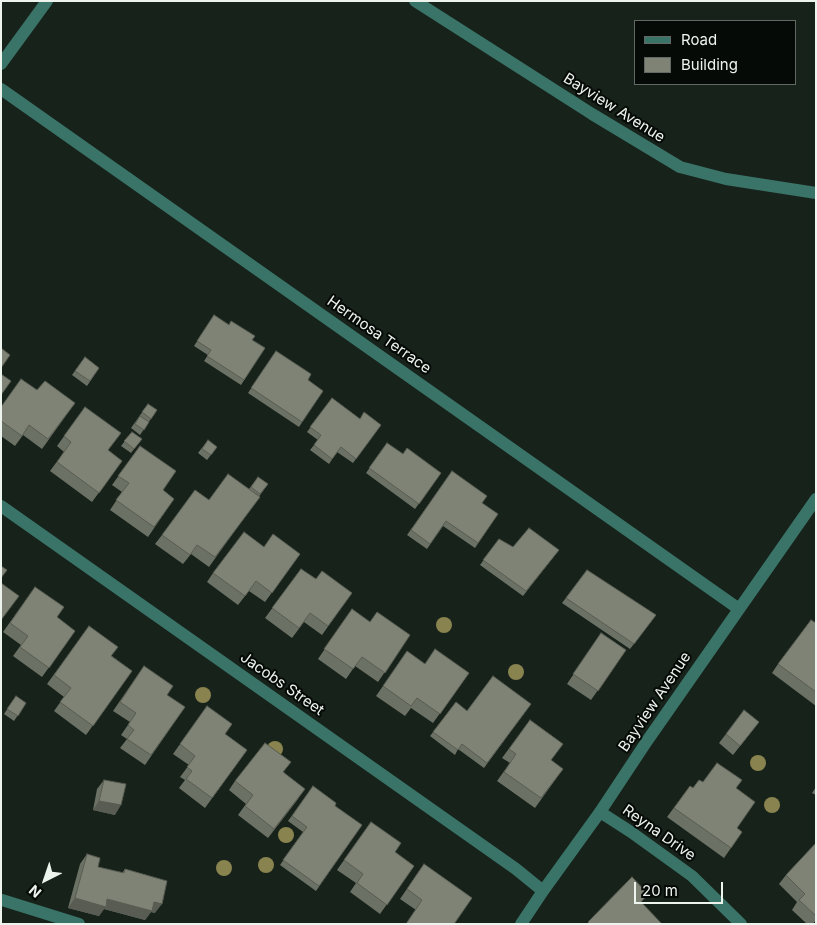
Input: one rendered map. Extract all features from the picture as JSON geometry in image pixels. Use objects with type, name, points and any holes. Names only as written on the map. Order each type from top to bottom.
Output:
[{"type":"street","points":[[1,64],[48,1]]},
{"type":"street","name":"Bayview Avenue","points":[[415,1],[680,168],[726,179],[816,192]]},
{"type":"street","name":"Hermosa Terrace","points":[[1,89],[739,608]]},
{"type":"street","name":"Bayview Avenue","points":[[521,924],[816,499]]},
{"type":"street","name":"Jacobs Street","points":[[1,506],[516,869],[543,890]]},
{"type":"street","name":"Reyna Drive","points":[[600,812],[692,876],[741,924]]},
{"type":"street","points":[[2,900],[79,924]]},
{"type":"building","points":[[214,315],[229,325],[231,321],[255,336],[252,340],[265,348],[244,380],[207,356],[211,350],[197,341]]},
{"type":"building","points":[[1,348],[10,355],[1,368]]},
{"type":"building","points":[[276,351],[311,374],[308,380],[323,391],[302,422],[251,388]]},
{"type":"building","points":[[85,357],[99,368],[90,381],[75,371]]},
{"type":"building","points":[[1,374],[11,381],[1,395]]},
{"type":"building","points":[[21,379],[37,390],[45,381],[75,403],[48,439],[29,425],[22,436],[1,421],[1,407]]},
{"type":"building","points":[[332,398],[360,419],[364,412],[381,425],[356,459],[341,447],[332,459],[314,445],[321,435],[310,427]]},
{"type":"building","points":[[148,404],[157,410],[151,419],[142,412]]},
{"type":"building","points":[[85,407],[121,433],[108,450],[122,461],[99,493],[57,462],[71,442],[64,436]]},
{"type":"building","points":[[140,416],[149,422],[144,430],[135,424]]},
{"type":"building","points":[[132,432],[142,439],[134,449],[124,441]]},
{"type":"building","points":[[208,440],[217,447],[211,455],[202,449]]},
{"type":"building","points":[[387,443],[403,454],[407,448],[441,473],[419,504],[369,468]]},
{"type":"building","points":[[140,446],[176,471],[163,490],[174,499],[154,527],[116,500],[129,483],[118,476]]},
{"type":"building","points":[[452,471],[487,496],[482,503],[498,514],[478,543],[446,521],[430,544],[411,530]]},
{"type":"building","points":[[228,474],[260,497],[215,557],[197,545],[190,555],[162,535],[195,490],[209,500]]},
{"type":"building","points":[[258,477],[268,484],[260,494],[251,487]]},
{"type":"building","points":[[529,528],[559,550],[526,591],[483,560],[499,539],[513,547]]},
{"type":"building","points":[[244,532],[264,547],[273,534],[300,554],[272,593],[256,581],[245,596],[213,573]]},
{"type":"building","points":[[1,566],[7,570],[1,578]]},
{"type":"building","points":[[301,569],[316,579],[322,571],[352,593],[328,626],[310,613],[299,628],[272,608]]},
{"type":"building","points":[[587,570],[656,615],[634,644],[566,598]]},
{"type":"building","points":[[1,583],[19,596],[1,620]]},
{"type":"building","points":[[35,587],[64,607],[57,617],[75,631],[49,668],[20,647],[28,636],[10,623]]},
{"type":"building","points":[[352,609],[370,622],[377,612],[410,635],[385,673],[362,657],[353,669],[324,649]]},
{"type":"building","points":[[811,620],[816,623],[816,692],[778,664]]},
{"type":"building","points":[[89,626],[118,647],[111,656],[132,671],[93,726],[60,702],[71,688],[54,675]]},
{"type":"building","points":[[601,633],[626,650],[598,691],[573,674]]},
{"type":"building","points":[[435,649],[469,673],[440,714],[417,698],[411,706],[383,686],[407,651],[425,664]]},
{"type":"building","points":[[144,666],[173,686],[167,695],[185,707],[151,755],[127,739],[134,730],[128,725],[136,713],[120,702]]},
{"type":"building","points":[[493,676],[531,704],[487,763],[462,744],[458,750],[433,732],[456,702],[467,711]]},
{"type":"building","points":[[16,696],[26,703],[18,716],[7,709]]},
{"type":"building","points":[[207,706],[232,724],[225,734],[247,750],[212,798],[186,779],[192,771],[187,767],[195,756],[180,744]]},
{"type":"building","points":[[744,710],[759,722],[740,746],[726,734]]},
{"type":"building","points":[[530,720],[563,744],[551,760],[563,769],[541,798],[504,772],[516,754],[509,749]]},
{"type":"building","points":[[265,743],[291,762],[283,772],[305,789],[274,829],[245,806],[253,795],[235,781]]},
{"type":"building","points":[[717,763],[742,780],[736,788],[755,802],[737,828],[742,832],[731,848],[674,808],[690,786],[693,788],[699,780],[703,782]]},
{"type":"building","points":[[104,780],[126,784],[121,805],[99,801]]},
{"type":"building","points":[[313,786],[336,803],[335,806],[362,825],[319,886],[283,860],[307,827],[292,816]]},
{"type":"building","points":[[371,822],[401,843],[395,852],[414,866],[387,905],[357,883],[363,874],[344,860]]},
{"type":"building","points":[[816,843],[816,916],[799,900],[805,894],[786,875]]},
{"type":"building","points":[[87,854],[100,858],[98,867],[124,873],[125,869],[167,881],[162,904],[154,902],[152,911],[107,899],[106,907],[75,898]]},
{"type":"building","points":[[424,864],[472,898],[454,924],[406,924],[422,900],[407,889]]},
{"type":"building","points":[[632,877],[648,894],[641,902],[662,924],[590,924],[588,922]]}]
